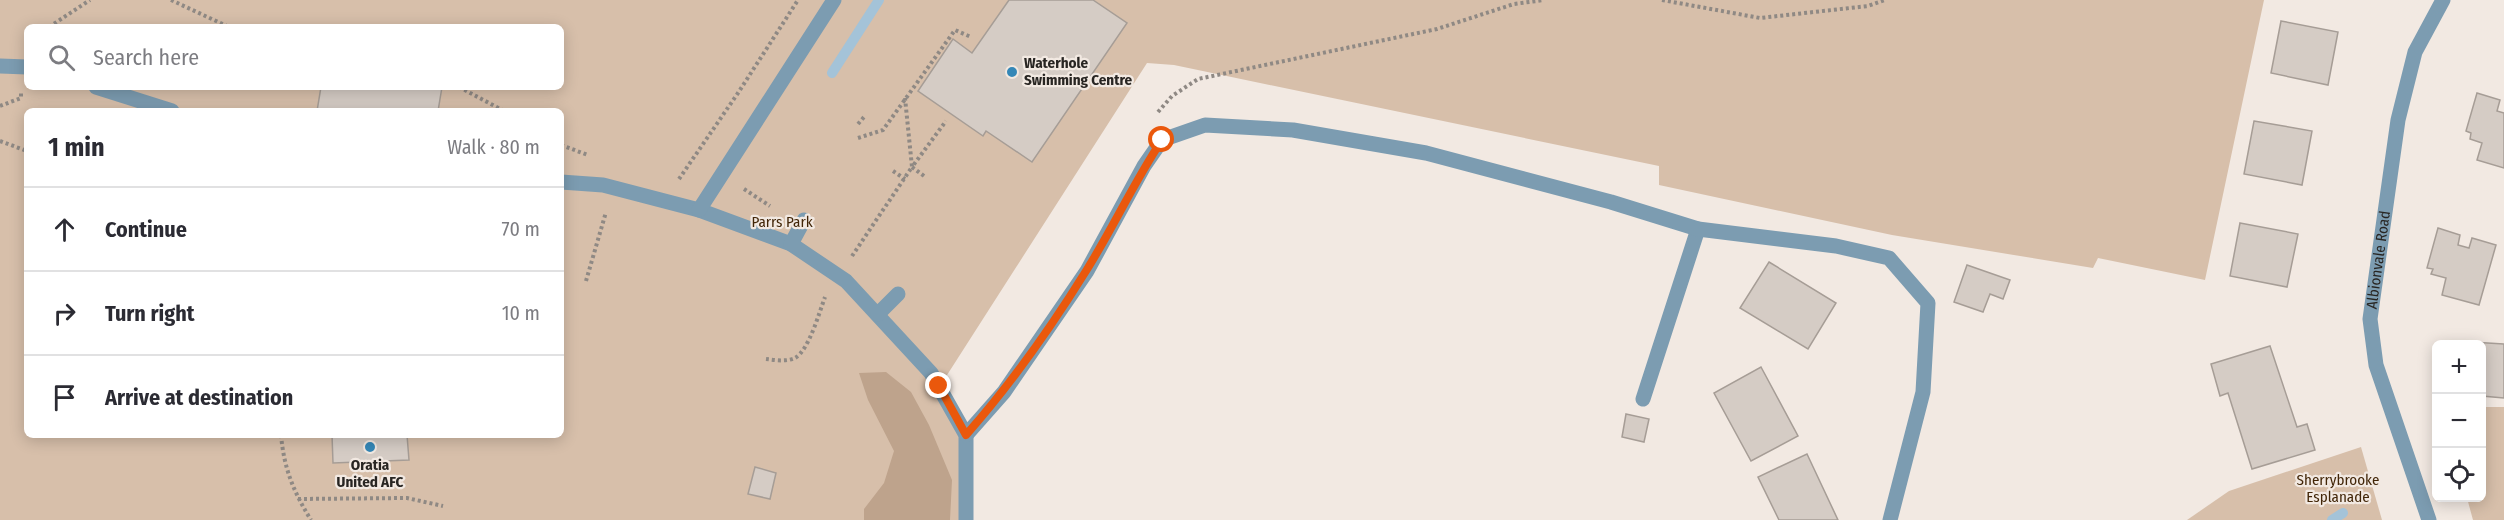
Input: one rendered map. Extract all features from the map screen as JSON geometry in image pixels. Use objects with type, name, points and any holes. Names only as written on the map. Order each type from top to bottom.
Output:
[{"type":"street","points":[[699,210],[834,0]]},
{"type":"street","name":"Albionvale Road","points":[[2429,520],[2376,366],[2370,319],[2398,120],[2415,52],[2443,0]]},
{"type":"street","points":[[0,66],[24,67]]},
{"type":"street","points":[[106,90],[162,108]]},
{"type":"street","points":[[966,435],[1004,392],[1087,271],[1144,166],[1162,140],[1205,125],[1293,130],[1426,153],[1611,202],[1698,229],[1836,246],[1889,258],[1928,303],[1923,392],[1890,520]]},
{"type":"street","points":[[564,182],[603,185],[699,210],[791,244],[846,281],[931,373],[966,435],[966,520]]},
{"type":"street","points":[[791,244],[804,220]]},
{"type":"street","points":[[1643,399],[1698,229]]},
{"type":"street","points":[[878,314],[898,294]]},
{"type":"path","points":[[54,24],[90,0]]},
{"type":"path","points":[[171,0],[223,24]]},
{"type":"path","points":[[679,180],[798,0]]},
{"type":"path","points":[[1248,70],[1437,29],[1514,4],[1544,0]]},
{"type":"path","points":[[1662,0],[1760,18],[1868,6],[1885,0]]},
{"type":"path","points":[[858,138],[883,130],[954,30],[970,37]]},
{"type":"path","points":[[0,106],[21,98],[21,84]]},
{"type":"path","points":[[465,90],[498,108]]},
{"type":"path","points":[[905,98],[912,167],[924,176]]},
{"type":"path","points":[[858,124],[864,117]]},
{"type":"path","points":[[850,258],[946,121]]},
{"type":"path","points":[[0,141],[24,150]]},
{"type":"path","points":[[564,146],[592,156]]},
{"type":"path","points":[[893,171],[905,179]]},
{"type":"path","points":[[744,188],[771,207]]},
{"type":"path","points":[[586,281],[608,206]]},
{"type":"path","points":[[766,359],[786,360],[801,353],[828,290]]},
{"type":"path","points":[[281,438],[283,462],[298,499],[311,520]]},
{"type":"path","points":[[298,499],[406,498],[442,506]]},
{"type":"green space","name":"Parrs Park","points":[[0,0],[2264,0],[2205,280],[2098,258],[2093,268],[1892,235],[1659,185],[1659,166],[1174,65],[1147,63],[940,386],[966,435],[966,520],[0,520]]},
{"type":"green space","points":[[2486,407],[2504,407],[2504,520],[2473,520],[2468,502],[2486,502]]},
{"type":"green space","name":"Sherrybrooke Esplanade","points":[[2361,447],[2382,520],[2187,520],[2229,491]]},
{"type":"shaded area","points":[[886,372],[911,392],[929,425],[952,480],[950,520],[864,520],[864,509],[884,483],[894,451],[868,400],[859,373]]},
{"type":"building","name":"Waterhole Swimming Centre","points":[[1009,0],[1093,0],[1127,23],[1032,162],[986,131],[983,136],[918,91],[953,39],[972,53]]},
{"type":"building","points":[[2281,21],[2338,32],[2328,85],[2271,73]]},
{"type":"building","points":[[320,90],[442,90],[438,108],[318,108]]},
{"type":"building","points":[[2477,93],[2500,100],[2497,111],[2504,113],[2504,168],[2477,160],[2482,143],[2470,139],[2471,133],[2466,131]]},
{"type":"building","points":[[2254,121],[2312,131],[2302,185],[2244,174]]},
{"type":"building","points":[[2240,223],[2298,234],[2287,287],[2230,276]]},
{"type":"building","points":[[2438,228],[2460,235],[2458,245],[2469,248],[2472,238],[2496,245],[2479,305],[2442,295],[2446,278],[2431,274],[2433,269],[2427,268]]},
{"type":"building","points":[[1769,262],[1836,303],[1808,349],[1740,308]]},
{"type":"building","points":[[1967,265],[2010,280],[2003,299],[1990,294],[1983,312],[1954,302]]},
{"type":"building","points":[[2486,343],[2504,344],[2504,398],[2486,396]]},
{"type":"building","points":[[2270,346],[2297,427],[2307,424],[2315,450],[2252,469],[2228,393],[2220,396],[2211,364]]},
{"type":"building","points":[[1761,367],[1798,436],[1751,461],[1714,393]]},
{"type":"building","points":[[1626,414],[1649,419],[1644,442],[1622,437]]},
{"type":"building","name":"Oratia United AFC","points":[[332,438],[407,438],[409,460],[333,463]]},
{"type":"building","points":[[1807,454],[1838,520],[1779,520],[1758,477]]},
{"type":"building","points":[[755,467],[776,473],[770,499],[748,494]]},
{"type":"waterway","points":[[832,73],[879,0]]},
{"type":"waterway","points":[[2332,520],[2343,513]]},
{"type":"place","name":"Waterhole Swimming Centre","points":[[1012,72]]},
{"type":"place","name":"Oratia United AFC","points":[[370,447]]},
{"type":"route","points":[[939,386],[966,435],[1004,392],[1087,271],[1144,166],[1162,140]]}]
